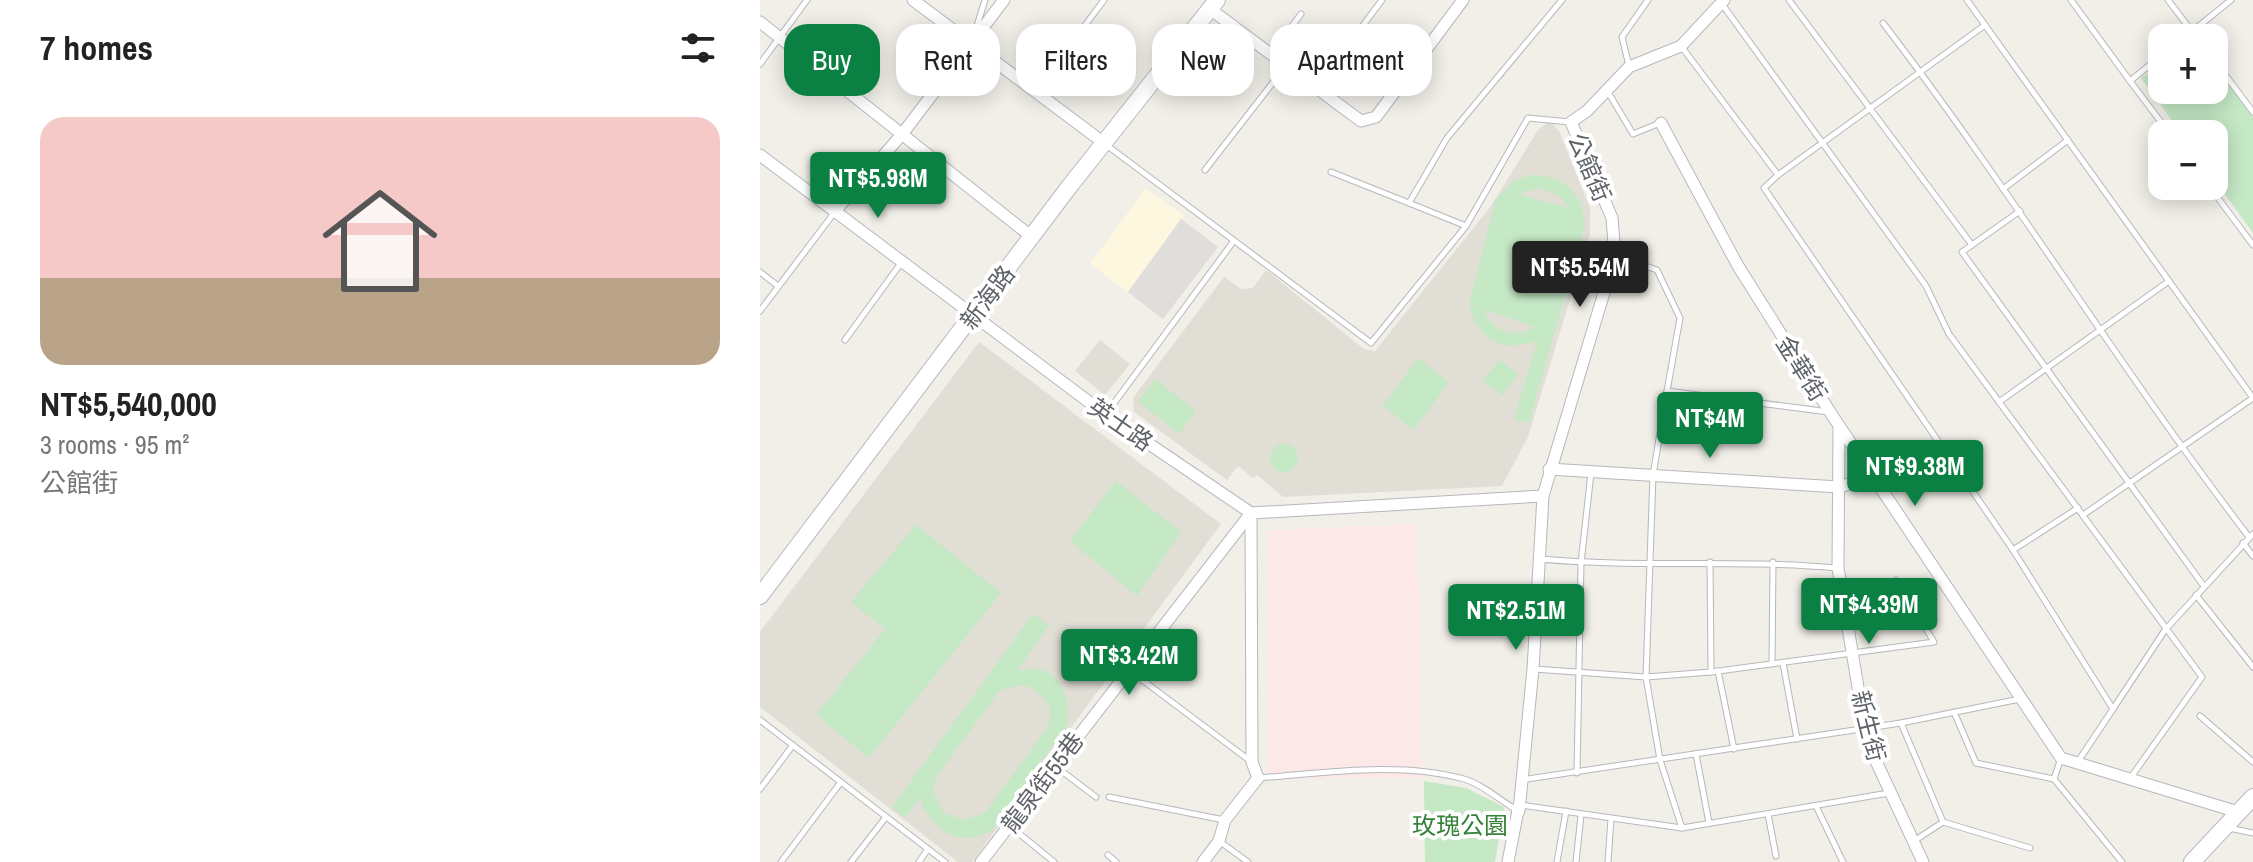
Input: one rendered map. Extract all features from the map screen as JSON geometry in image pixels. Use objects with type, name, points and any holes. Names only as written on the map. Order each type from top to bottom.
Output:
[{"type":"street","points":[[913,0],[944,24]]},
{"type":"street","points":[[986,24],[1004,0]]},
{"type":"street","points":[[1432,42],[1463,0]]},
{"type":"street","name":"公館街","points":[[1508,862],[1519,808],[1533,669],[1543,496],[1615,256],[1612,218],[1571,122],[1587,111],[1629,67],[1681,46],[1723,2]]},
{"type":"street","points":[[1213,4],[1270,53]]},
{"type":"street","name":"新海路","points":[[761,593],[1213,4]]},
{"type":"street","points":[[760,22],[1032,237]]},
{"type":"street","points":[[1000,68],[1016,80]]},
{"type":"street","points":[[836,210],[932,96]]},
{"type":"street","points":[[1037,96],[1104,143]]},
{"type":"street","points":[[1327,96],[1361,121],[1376,117],[1392,96]]},
{"type":"street","name":"金華街","points":[[1661,123],[1738,266],[1839,426],[2061,758]]},
{"type":"street","name":"英士路","points":[[760,155],[1105,414],[1251,513]]},
{"type":"street","name":"新生街","points":[[1839,426],[1838,568],[1865,729],[1890,793],[1923,862]]},
{"type":"street","points":[[1549,469],[1839,487],[1873,477]]},
{"type":"street","points":[[1203,862],[1219,841],[1225,820],[1258,778],[1252,762],[1251,513],[1543,496]]},
{"type":"street","name":"龍泉街55巷","points":[[981,862],[1251,513]]},
{"type":"street","points":[[2061,758],[2238,812]]},
{"type":"street","points":[[2192,862],[2253,797]]},
{"type":"lane","points":[[760,64],[807,0]]},
{"type":"lane","points":[[978,24],[985,0]]},
{"type":"lane","points":[[1086,24],[1104,0]]},
{"type":"lane","points":[[1364,24],[1382,0]]},
{"type":"lane","points":[[1409,203],[1447,138],[1562,0]]},
{"type":"lane","points":[[1629,67],[1622,37],[1648,0]]},
{"type":"lane","points":[[1789,0],[1972,245]]},
{"type":"lane","points":[[1967,0],[2253,398],[2083,515]]},
{"type":"lane","points":[[2071,0],[2159,120]]},
{"type":"lane","points":[[2168,0],[2187,24]]},
{"type":"lane","points":[[2201,24],[2231,0]]},
{"type":"lane","points":[[1723,2],[1926,286],[1949,334],[2202,677],[2128,780]]},
{"type":"lane","points":[[1294,24],[1301,14]]},
{"type":"lane","points":[[1883,23],[2020,211],[2181,448],[2251,535],[2165,630],[2076,764]]},
{"type":"lane","points":[[1985,25],[1764,188],[2013,550],[2113,709]]},
{"type":"lane","points":[[1681,46],[1778,175]]},
{"type":"lane","points":[[2130,81],[2148,66]]},
{"type":"lane","points":[[2228,79],[2253,112]]},
{"type":"lane","points":[[1205,170],[1270,86]]},
{"type":"lane","name":"金華街","points":[[1607,90],[1633,134],[1661,123]]},
{"type":"lane","points":[[1104,143],[1233,242],[1250,249],[1371,343],[1466,226],[1528,118],[1571,122]]},
{"type":"lane","points":[[2003,189],[2068,140]]},
{"type":"lane","points":[[1331,172],[1466,226]]},
{"type":"lane","points":[[2219,200],[2253,245]]},
{"type":"lane","points":[[760,311],[836,210]]},
{"type":"lane","points":[[2020,211],[1962,252],[2203,585]]},
{"type":"lane","points":[[1105,414],[1233,242]]},
{"type":"lane","points":[[1615,256],[1657,270],[1680,318],[1653,475],[1647,564],[1646,677],[1660,760],[1682,828]]},
{"type":"lane","points":[[845,340],[902,260]]},
{"type":"lane","points":[[760,272],[778,286]]},
{"type":"lane","points":[[1999,402],[2169,281]]},
{"type":"lane","points":[[1667,391],[1830,412]]},
{"type":"lane","points":[[1577,773],[1582,673],[1581,563],[1591,472]]},
{"type":"lane","points":[[2013,550],[2078,508]]},
{"type":"lane","points":[[2243,543],[2253,556]]},
{"type":"lane","points":[[1539,559],[1647,564],[1773,562],[1838,568]]},
{"type":"lane","points":[[1710,562],[1714,672],[1734,749]]},
{"type":"lane","points":[[1772,664],[1773,562]]},
{"type":"lane","points":[[1533,669],[1646,677],[1714,672],[1934,642],[1896,580]]},
{"type":"lane","points":[[2196,595],[2253,667]]},
{"type":"lane","points":[[1783,663],[1797,739]]},
{"type":"lane","points":[[1129,669],[1252,762]]},
{"type":"lane","points":[[1521,780],[1865,729],[2021,698]]},
{"type":"lane","points":[[1954,712],[1976,763],[2054,779],[2122,862]]},
{"type":"lane","points":[[2200,716],[2253,762]]},
{"type":"lane","points":[[760,720],[945,862]]},
{"type":"lane","points":[[1901,723],[1943,822]]},
{"type":"lane","points":[[760,789],[793,745]]},
{"type":"lane","points":[[1696,754],[1709,823]]},
{"type":"lane","points":[[2054,779],[2061,758]]},
{"type":"lane","points":[[1054,765],[1096,797]]},
{"type":"lane","points":[[1258,778],[1348,772],[1422,772],[1467,780],[1519,808],[1566,811],[1682,828],[1890,793]]},
{"type":"lane","points":[[781,862],[841,782]]},
{"type":"lane","points":[[1109,797],[1225,820]]},
{"type":"lane","points":[[1816,806],[1843,862]]},
{"type":"lane","points":[[1557,862],[1566,811]]},
{"type":"lane","points":[[1768,814],[1776,856]]},
{"type":"lane","points":[[1576,862],[1581,815]]},
{"type":"lane","points":[[851,862],[886,817]]},
{"type":"lane","points":[[1608,862],[1611,819]]},
{"type":"lane","points":[[1913,842],[1943,822]]},
{"type":"lane","points":[[1943,822],[2030,848]]},
{"type":"lane","points":[[1009,825],[1054,862]]},
{"type":"lane","points":[[2225,827],[2253,833]]},
{"type":"lane","points":[[1219,841],[1248,862]]},
{"type":"lane","points":[[919,862],[928,849]]},
{"type":"lane","points":[[1108,855],[1116,862]]},
{"type":"shaded area","points":[[1550,121],[1559,131],[1590,208],[1590,234],[1528,437],[1502,486],[1283,497],[1257,475],[1253,478],[1238,466],[1227,480],[1134,412],[1133,398],[1224,277],[1241,289],[1253,288],[1266,270],[1364,349],[1375,351],[1491,206],[1538,130]]},
{"type":"shaded area","points":[[1146,188],[1184,216],[1128,292],[1090,264]]},
{"type":"shaded area","points":[[1181,219],[1218,247],[1163,319],[1128,292]]},
{"type":"shaded area","points":[[1100,340],[1130,364],[1105,395],[1075,371]]},
{"type":"shaded area","points":[[979,342],[1221,524],[972,862],[958,862],[760,707],[760,632]]},
{"type":"shaded area","points":[[1417,524],[1422,778],[1268,779],[1267,530]]},
{"type":"green space","points":[[2148,73],[2148,88],[2141,78]]},
{"type":"green space","points":[[2228,83],[2253,117],[2253,233],[2228,198],[2228,120],[2172,120],[2160,104],[2228,104]]},
{"type":"green space","points":[[1530,175],[1560,182],[1575,194],[1585,224],[1529,423],[1514,419],[1537,342],[1508,346],[1489,339],[1475,323],[1469,304],[1496,199],[1511,183]],"holes":[[[1539,188],[1560,196],[1568,208],[1519,194]],[[1485,310],[1535,327],[1520,333],[1505,331],[1493,324]]]},
{"type":"green space","points":[[1418,358],[1449,382],[1414,430],[1383,406]]},
{"type":"green space","points":[[1499,360],[1518,374],[1503,395],[1483,381]]},
{"type":"green space","points":[[1155,379],[1196,411],[1179,434],[1138,401]]},
{"type":"green space","points":[[1284,444],[1294,448],[1298,458],[1294,468],[1284,472],[1274,468],[1270,458],[1274,448]]},
{"type":"green space","points":[[1116,481],[1181,532],[1137,596],[1070,541]]},
{"type":"green space","points":[[916,525],[1001,593],[869,758],[816,715],[885,629],[851,602]]},
{"type":"green space","points":[[1033,614],[1049,625],[1018,670],[1042,670],[1059,681],[1067,700],[1067,726],[991,831],[967,838],[947,833],[931,819],[919,798],[905,818],[892,807]],"holes":[[[1025,685],[1046,700],[1050,711],[1049,725],[985,813],[963,820],[943,812],[933,792],[935,779],[1000,690]]]},
{"type":"green space","name":"玫瑰公園","points":[[1424,781],[1466,788],[1504,807],[1495,862],[1425,862]]}]
